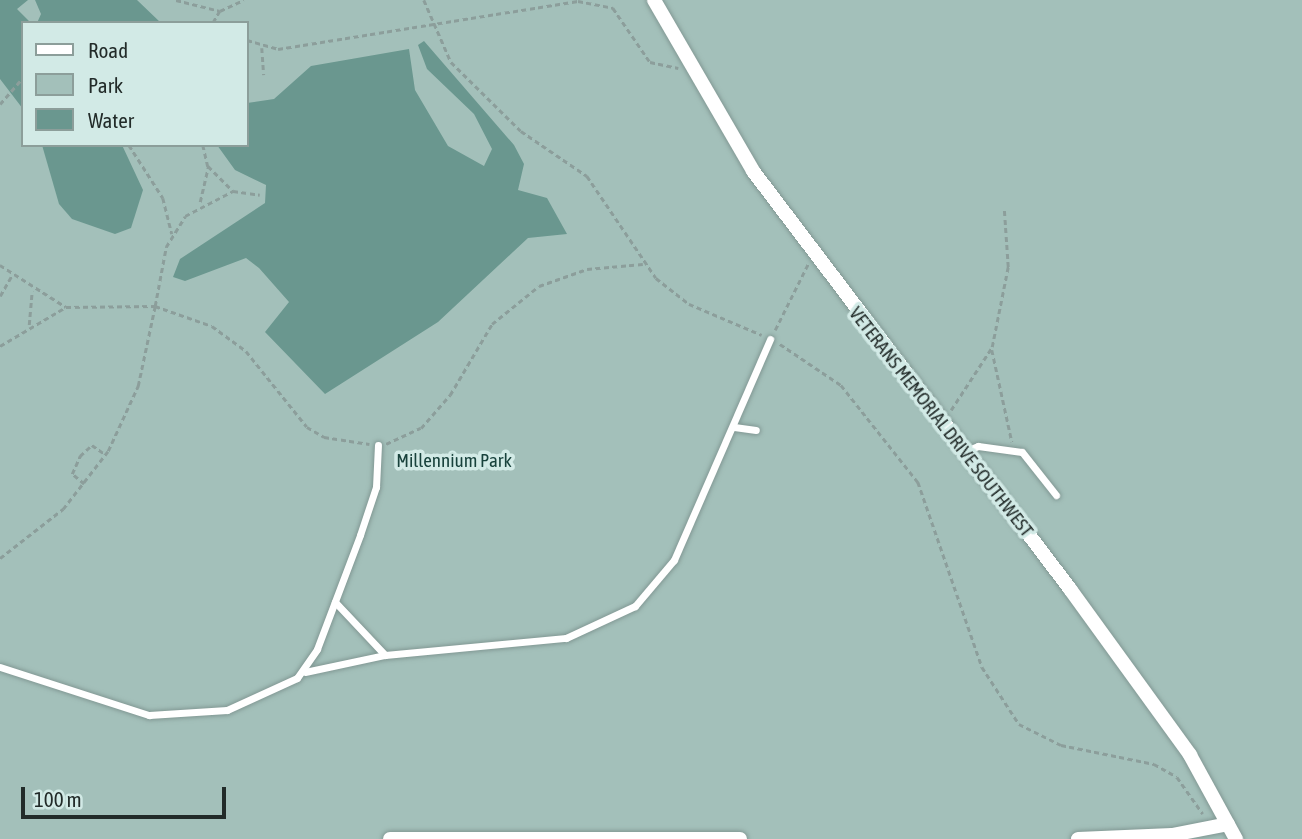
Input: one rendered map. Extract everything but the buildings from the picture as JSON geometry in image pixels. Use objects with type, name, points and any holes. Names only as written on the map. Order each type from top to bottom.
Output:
[{"type":"street","name":"VETERANS MEMORIAL DRIVE SOUTHWEST","points":[[654,0],[691,67],[813,258],[1189,755],[1236,839]]},
{"type":"street","points":[[1078,839],[1212,830],[1228,824]]},
{"type":"street","points":[[390,839],[740,839]]},
{"type":"lane","points":[[0,667],[121,708],[188,716],[263,697],[304,672],[385,655],[566,638],[614,620],[650,592],[674,560],[770,339]]},
{"type":"lane","points":[[734,427],[756,430]]},
{"type":"lane","points":[[304,672],[335,602],[376,487],[378,445]]},
{"type":"lane","points":[[962,453],[978,446],[1015,450],[1056,495]]},
{"type":"lane","points":[[335,602],[385,655]]},
{"type":"path","points":[[176,0],[220,11],[244,0]]},
{"type":"path","points":[[424,0],[451,62],[485,101],[587,176],[645,264],[689,304],[770,339],[841,385],[918,482],[982,667],[1019,724],[1061,745],[1154,764],[1177,778],[1212,830]]},
{"type":"path","points":[[248,41],[262,48],[433,21],[593,2],[624,18],[650,62],[691,67]]},
{"type":"path","points":[[215,21],[220,11]]},
{"type":"path","points":[[262,48],[264,75]]},
{"type":"path","points":[[0,104],[21,80]]},
{"type":"path","points":[[0,558],[84,484],[105,454],[138,386],[172,234],[163,198],[130,147]]},
{"type":"path","points":[[200,204],[208,166],[203,147]]},
{"type":"path","points":[[208,166],[233,191]]},
{"type":"path","points":[[172,234],[200,204],[233,191],[260,195]]},
{"type":"path","points":[[1004,208],[1008,267],[992,346],[997,395],[1015,450]]},
{"type":"path","points":[[770,339],[813,258]]},
{"type":"path","points":[[0,346],[29,325],[66,307],[155,306],[212,326],[246,351],[307,427],[343,442],[378,445],[422,428],[450,395],[492,324],[539,286],[587,269],[645,264]]},
{"type":"path","points":[[0,265],[32,291],[66,307]]},
{"type":"path","points":[[0,296],[12,275]]},
{"type":"path","points":[[29,325],[32,291]]},
{"type":"path","points":[[940,424],[992,346]]},
{"type":"path","points":[[84,484],[72,474],[80,456],[92,445],[105,454]]},
{"type":"green space","name":"Millennium Park","points":[[0,0],[1302,0],[1302,839],[0,839]]},
{"type":"water","points":[[0,0],[28,0],[17,9],[29,21],[21,21],[21,106],[0,79]]},
{"type":"water","points":[[35,0],[137,0],[159,21],[38,21],[41,14]]},
{"type":"water","points":[[424,41],[514,145],[524,164],[518,190],[547,198],[567,234],[528,238],[438,322],[325,394],[265,332],[289,302],[259,268],[246,258],[185,281],[173,277],[180,259],[265,203],[266,185],[235,170],[218,147],[248,147],[248,103],[274,99],[311,66],[409,49],[415,90],[448,146],[484,166],[492,149],[474,114],[427,69],[418,45]]},
{"type":"water","points":[[43,147],[123,147],[143,190],[131,228],[115,234],[72,219],[59,204]]}]
